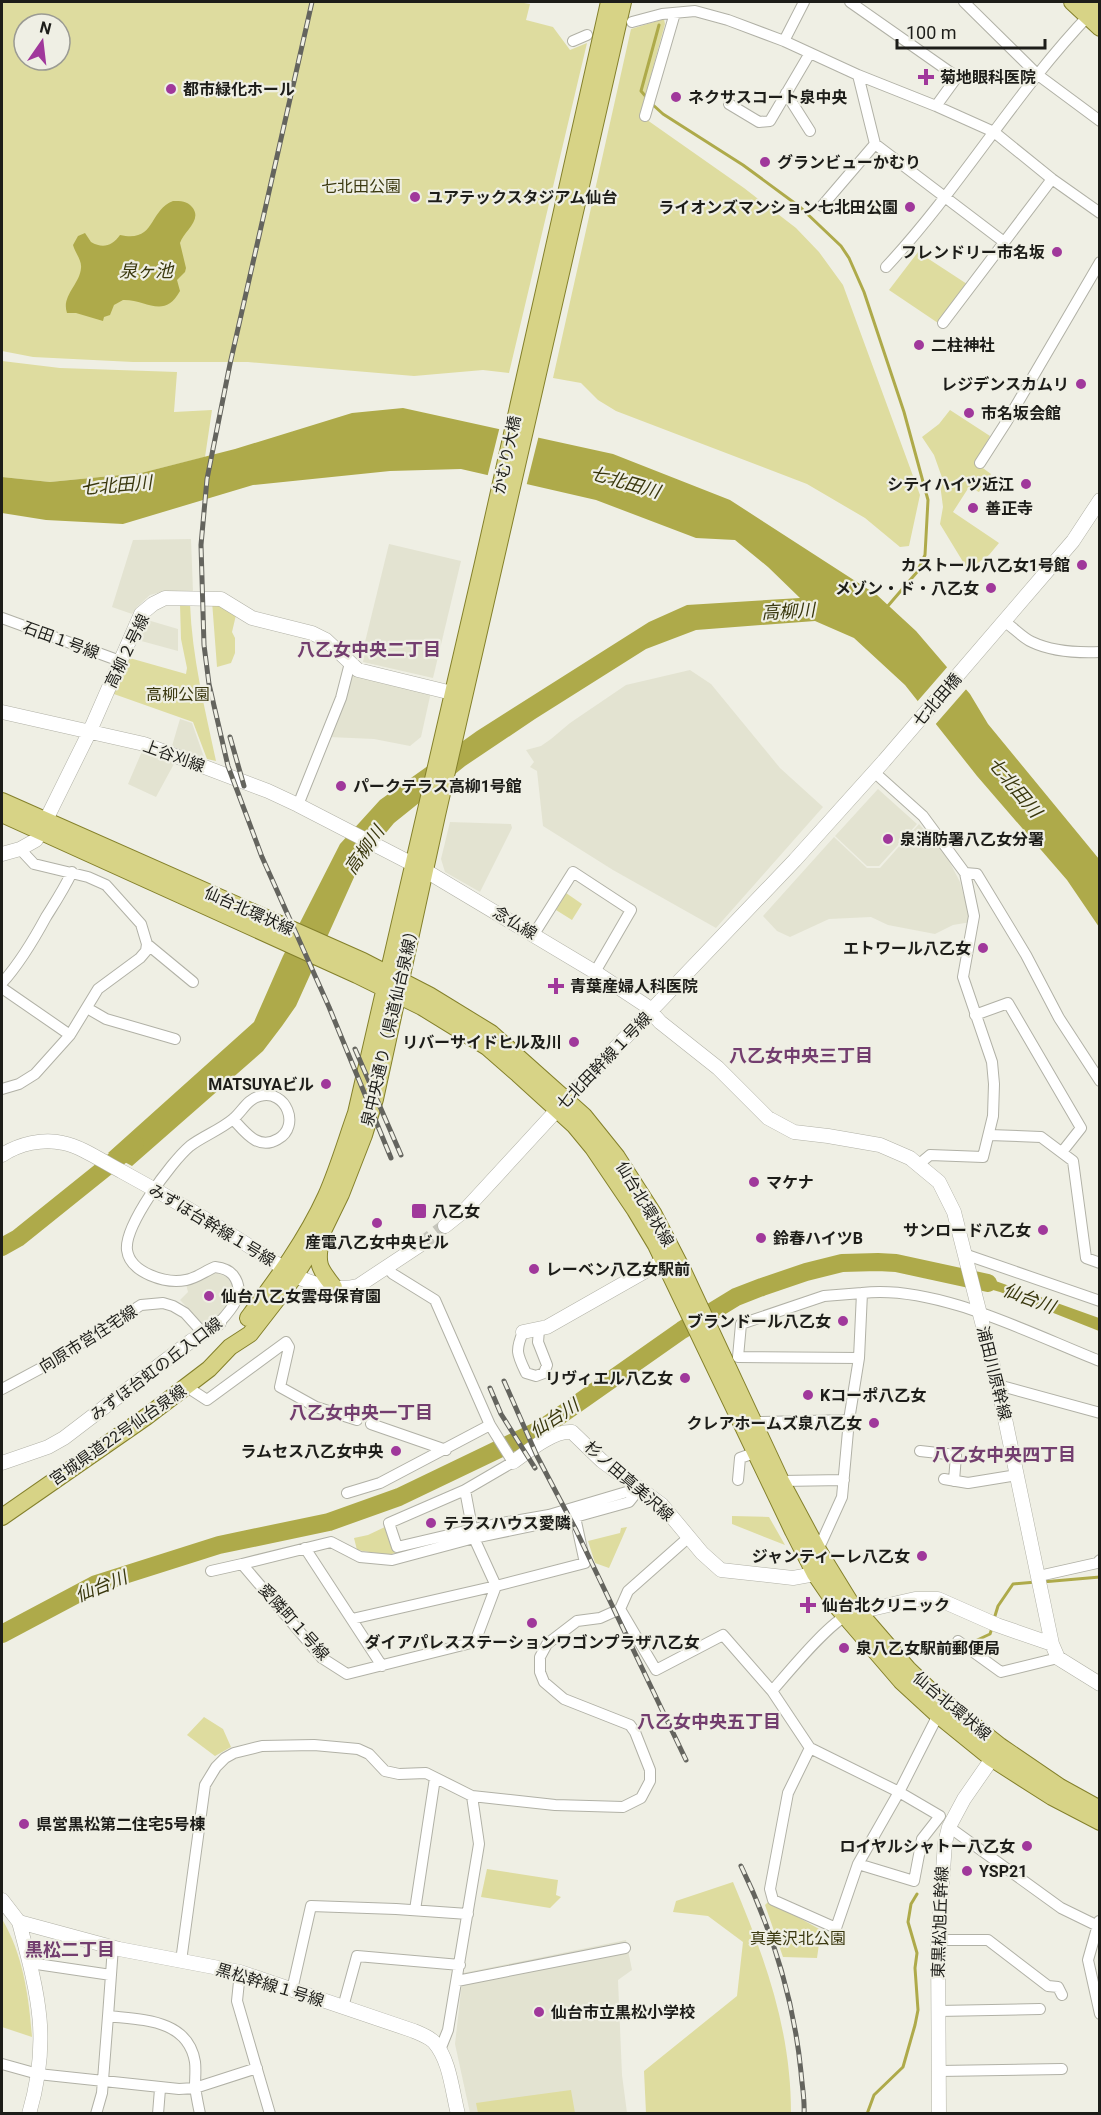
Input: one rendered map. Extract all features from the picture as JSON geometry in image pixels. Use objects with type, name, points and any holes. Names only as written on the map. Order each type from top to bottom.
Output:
[{"type":"main road","points":[[537,349],[609,2]]},
{"type":"main road","points":[[537,349],[623,2]]},
{"type":"main road","points":[[1072,2],[1095,13]]},
{"type":"main road","name":"かむり大橋","points":[[489,565],[537,349]]},
{"type":"main road","points":[[452,693],[489,565]]},
{"type":"main road","name":"泉中央通り（県道仙台泉線）","points":[[290,1272],[339,1163],[356,1113],[393,984],[419,867],[442,796],[456,737],[489,565]]},
{"type":"main road","name":"泉中央通り（県道仙台泉線）","points":[[419,867],[426,807],[452,693]]},
{"type":"main road","name":"仙台北環状線","points":[[2,801],[43,826],[393,984],[487,1047],[561,1105],[584,1116],[617,1157],[643,1196],[669,1258],[705,1333],[781,1481],[840,1587],[851,1614],[901,1681],[938,1715],[996,1752],[1100,1809]]},
{"type":"main road","name":"仙台北環状線","points":[[2,814],[43,826]]},
{"type":"main road","name":"泉中央通り（県道仙台泉線）","points":[[290,1272],[323,1231],[341,1194],[364,1135],[375,1099],[393,984]]},
{"type":"main road","points":[[323,1231],[318,1263],[320,1270],[334,1287]]},
{"type":"main road","name":"宮城県道22号仙台泉線","points":[[2,1517],[187,1387],[230,1347],[250,1334],[290,1272]]},
{"type":"main road","name":"仙台北環状線","points":[[705,1333],[754,1453],[815,1574],[851,1614],[996,1752],[1052,1797],[1100,1822]]},
{"type":"street","points":[[784,41],[804,2]]},
{"type":"street","points":[[850,2],[957,77],[936,106]]},
{"type":"street","points":[[964,2],[1038,75],[1100,121]]},
{"type":"street","points":[[632,22],[662,14],[695,11],[728,20],[784,41],[994,132],[1052,179],[1100,213]]},
{"type":"street","points":[[646,112],[675,13]]},
{"type":"street","points":[[886,267],[945,197],[1038,75],[1095,13]]},
{"type":"street","points":[[573,41],[587,35]]},
{"type":"street","points":[[729,104],[759,122],[770,121],[810,53]]},
{"type":"street","points":[[858,75],[875,144],[1004,242]]},
{"type":"street","points":[[786,93],[810,131]]},
{"type":"street","points":[[822,206],[875,144]]},
{"type":"street","points":[[943,323],[1052,179]]},
{"type":"street","points":[[980,463],[1100,262]]},
{"type":"street","points":[[1100,500],[1073,540],[1005,622],[1030,641],[1049,648],[1073,653],[1100,652]]},
{"type":"street","name":"高柳２号線","points":[[43,826],[89,733],[141,614],[165,598],[221,599],[252,618],[312,633],[326,640],[358,670],[452,693]]},
{"type":"street","name":"石田１号線","points":[[2,618],[120,661]]},
{"type":"street","name":"七北田橋","points":[[879,767],[1005,622]]},
{"type":"street","points":[[298,805],[340,698],[350,663]]},
{"type":"street","name":"上谷刈線","points":[[2,712],[144,744],[268,791],[381,848]]},
{"type":"street","points":[[879,767],[923,816],[965,873],[974,916],[963,977],[992,1062],[993,1116],[983,1157],[930,1155],[918,1165]]},
{"type":"street","name":"七北田幹線１号線","points":[[445,1226],[465,1210],[648,1009],[795,860],[879,767]]},
{"type":"street","points":[[2,854],[20,849],[36,840],[43,826]]},
{"type":"street","name":"念仏線","points":[[381,848],[419,867],[534,934],[648,1009]]},
{"type":"street","points":[[2,1089],[19,1084],[34,1074],[70,1035],[98,989],[140,958],[146,951],[147,944],[141,924],[106,885],[72,872],[34,864],[20,849]]},
{"type":"street","points":[[70,1035],[2,986],[39,933],[60,898],[72,872]]},
{"type":"street","points":[[534,934],[573,872],[631,910],[595,972]]},
{"type":"street","points":[[965,873],[977,874],[1026,956],[1059,1018],[1100,1081]]},
{"type":"street","points":[[147,944],[194,982]]},
{"type":"street","points":[[975,1015],[1008,1003],[1081,1128],[1062,1152]]},
{"type":"street","points":[[87,1008],[106,1020],[175,1040]]},
{"type":"street","points":[[648,1009],[660,1022],[718,1068],[768,1118],[794,1132],[880,1144],[910,1158],[939,1182],[954,1212],[964,1255],[1100,1301]]},
{"type":"street","points":[[154,1190],[180,1156],[192,1145],[233,1119],[249,1101],[265,1095],[277,1097],[288,1108],[290,1119],[286,1132],[281,1137],[264,1143],[249,1136],[233,1119]]},
{"type":"street","points":[[989,1135],[1041,1137],[1073,1161],[1086,1258],[1100,1263]]},
{"type":"street","name":"みずほ台幹線１号線","points":[[2,1155],[28,1144],[45,1141],[64,1143],[83,1150],[290,1272]]},
{"type":"street","name":"みずほ台虹の丘入口線","points":[[2,1463],[48,1447],[64,1438],[202,1333],[219,1323],[236,1303],[239,1293],[235,1278],[230,1272],[216,1267],[186,1280],[173,1281],[140,1271],[130,1261],[127,1252],[128,1237],[154,1190]]},
{"type":"street","points":[[290,1272],[312,1283],[349,1289],[358,1286],[420,1245]]},
{"type":"street","name":"浦田川原幹線","points":[[964,1255],[998,1384],[1052,1644],[1059,1658]]},
{"type":"street","points":[[538,1330],[538,1342],[547,1365],[544,1373],[536,1376],[526,1373],[518,1354],[517,1347],[523,1332],[547,1327],[669,1258]]},
{"type":"street","points":[[387,1268],[435,1300],[492,1428],[511,1459],[465,1490],[389,1523],[397,1547],[575,1517],[629,1502],[640,1488]]},
{"type":"street","points":[[859,1358],[738,1357],[741,1324],[824,1296],[876,1291],[941,1299],[978,1309],[1100,1361]]},
{"type":"street","points":[[818,1550],[842,1497],[849,1420],[859,1358],[862,1293]]},
{"type":"street","name":"向原市営住宅線","points":[[2,1389],[45,1366],[141,1305],[163,1303],[173,1306],[185,1313],[202,1333]]},
{"type":"street","points":[[187,1387],[207,1400],[286,1342],[289,1347],[280,1387],[316,1407],[357,1420]]},
{"type":"street","points":[[998,1384],[1100,1413]]},
{"type":"street","points":[[753,1424],[849,1420]]},
{"type":"street","points":[[371,1424],[446,1450]]},
{"type":"street","points":[[347,1493],[380,1483],[492,1428]]},
{"type":"street","name":"杉ノ田真美沢線","points":[[511,1459],[557,1434],[572,1432],[602,1461],[662,1504],[702,1553],[721,1570],[793,1578],[815,1574]]},
{"type":"street","points":[[920,1451],[956,1455],[949,1480],[968,1483],[1017,1475]]},
{"type":"street","points":[[738,1480],[740,1458],[754,1453]]},
{"type":"street","points":[[781,1481],[844,1480]]},
{"type":"street","points":[[472,1534],[549,1515],[640,1488]]},
{"type":"street","points":[[465,1490],[472,1534],[496,1586]]},
{"type":"street","points":[[352,1619],[585,1563],[575,1517]]},
{"type":"street","name":"愛隣町１号線","points":[[472,1534],[392,1560],[360,1557],[331,1542],[242,1564],[322,1658],[346,1674],[475,1642],[496,1586]]},
{"type":"street","points":[[181,1961],[205,1785],[216,1767],[234,1753],[262,1746],[346,1747],[369,1754],[385,1771],[399,1774],[426,1773],[472,1796],[555,1805],[623,1807],[641,1798],[650,1781],[650,1770],[630,1725],[564,1699],[544,1682],[540,1672],[540,1657],[546,1644],[578,1621],[600,1618],[620,1609],[628,1591],[689,1537]]},
{"type":"street","points":[[305,1548],[382,1665]]},
{"type":"street","points":[[1040,1582],[1100,1560]]},
{"type":"street","points":[[211,1571],[242,1564]]},
{"type":"street","points":[[771,1691],[805,1653],[851,1614],[927,1598],[938,1599],[993,1623],[1052,1644]]},
{"type":"street","points":[[620,1609],[656,1670],[723,1635],[771,1691],[810,1748],[899,1792],[940,1816],[922,1839],[914,1881],[858,1864]]},
{"type":"street","points":[[958,1641],[1001,1672],[1059,1658],[1100,1684]]},
{"type":"street","points":[[810,1748],[788,1793],[770,1889],[773,1900],[836,1928],[858,1864],[899,1792],[938,1715]]},
{"type":"street","name":"東黒松旭丘幹線","points":[[939,2114],[938,1940],[942,1864],[949,1827],[964,1799],[996,1752]]},
{"type":"street","points":[[415,1910],[435,1778]]},
{"type":"street","points":[[458,2114],[446,2063],[440,2050],[448,2030],[479,1844],[472,1796]]},
{"type":"street","points":[[949,1827],[1061,1908],[1099,1925],[1088,1960],[1100,2014]]},
{"type":"street","points":[[2,1900],[19,1922],[36,1985],[42,2033],[39,2074],[29,2114]]},
{"type":"street","points":[[292,1990],[311,1906],[468,1914]]},
{"type":"street","name":"黒松幹線１号線","points":[[19,1922],[113,1947],[240,1972],[414,2031],[433,2041],[440,2050]]},
{"type":"street","points":[[938,1940],[988,1940],[1048,1986],[1058,1987],[1062,1995]]},
{"type":"street","points":[[96,2114],[102,2082],[113,1947]]},
{"type":"street","points":[[457,1981],[625,1948]]},
{"type":"street","points":[[343,2007],[357,1956],[460,1965]]},
{"type":"street","points":[[30,1963],[111,1975]]},
{"type":"street","points":[[240,1972],[237,2001],[270,2114]]},
{"type":"street","points":[[938,2011],[1040,2009]]},
{"type":"street","points":[[108,2016],[153,2021],[173,2028],[182,2035],[193,2056],[195,2088],[200,2114]]},
{"type":"street","points":[[2,2064],[39,2074],[160,2089],[195,2088],[257,2068]]},
{"type":"street","points":[[939,2071],[1062,2069]]},
{"type":"street","points":[[158,2114],[160,2089]]},
{"type":"shaded area","points":[[191,539],[193,592],[161,592],[150,595],[132,614],[112,607],[133,540]]},
{"type":"shaded area","points":[[389,544],[461,561],[433,678],[363,662],[365,652],[358,650],[360,641],[365,642]]},
{"type":"shaded area","points":[[144,619],[178,629],[178,651],[134,639]]},
{"type":"shaded area","points":[[690,670],[711,684],[780,768],[823,807],[716,928],[613,870],[543,826],[537,771],[530,767],[534,762],[526,750],[541,746],[626,685]]},
{"type":"shaded area","points":[[351,673],[431,692],[421,737],[410,746],[374,739],[329,737]]},
{"type":"shaded area","points":[[180,719],[192,723],[205,760],[172,746]]},
{"type":"shaded area","points":[[143,749],[175,762],[156,797],[128,784]]},
{"type":"shaded area","points":[[878,789],[917,824],[879,866],[867,866],[835,836]]},
{"type":"shaded area","points":[[450,822],[511,824],[512,828],[480,892],[445,872],[441,859]]},
{"type":"shaded area","points":[[919,824],[946,855],[960,882],[971,922],[953,925],[935,934],[888,925],[871,917],[829,919],[790,937],[777,931],[763,916],[834,837],[867,868],[880,868]]},
{"type":"shaded area","name":"仙台八乙女雲母保育園","points":[[217,1273],[227,1277],[234,1293],[219,1316],[210,1323],[202,1323],[180,1300],[188,1292],[186,1284]]},
{"type":"shaded area","name":"仙台市立黒松小学校","points":[[626,1940],[632,1970],[618,1980],[622,2075],[627,2113],[470,2113],[455,2044],[463,1973]]},
{"type":"green space","name":"七北田公園","points":[[2,2],[518,2],[530,4],[526,20],[553,27],[570,50],[587,43],[509,373],[483,370],[414,376],[248,362],[133,362],[33,357],[2,351]]},
{"type":"green space","points":[[664,19],[665,24],[640,115],[744,188],[796,228],[819,252],[843,285],[920,495],[909,546],[900,547],[865,518],[807,484],[616,411],[598,400],[581,383],[553,378],[631,29]]},
{"type":"green space","points":[[918,252],[967,284],[938,323],[889,290]]},
{"type":"green space","points":[[2,361],[60,368],[177,372],[174,412],[212,410],[205,457],[141,473],[50,482],[2,477]]},
{"type":"green space","points":[[950,410],[990,436],[976,463],[991,474],[979,492],[969,487],[953,512],[999,543],[989,555],[968,570],[940,524],[943,507],[940,484],[944,483],[934,455],[922,437],[939,424]]},
{"type":"green space","points":[[212,601],[236,615],[232,632],[235,638],[235,653],[231,663],[217,667]]},
{"type":"green space","name":"高柳公園","points":[[180,604],[190,604],[196,663],[216,761],[207,759],[193,722],[111,693],[126,657],[186,674],[187,668],[181,639]]},
{"type":"green space","points":[[566,893],[582,904],[572,920],[556,910]]},
{"type":"green space","points":[[732,1516],[769,1517],[785,1545],[732,1524]]},
{"type":"green space","points":[[387,1526],[395,1553],[388,1555],[357,1550],[354,1538],[368,1535]]},
{"type":"green space","points":[[627,1527],[609,1568],[595,1563],[588,1541],[620,1533],[621,1528]]},
{"type":"green space","points":[[204,1717],[223,1729],[231,1747],[215,1756],[187,1735]]},
{"type":"green space","points":[[487,1869],[558,1880],[556,1895],[561,1897],[550,1908],[481,1897]]},
{"type":"green space","points":[[733,1882],[756,1938],[774,1994],[786,2052],[791,2113],[646,2113],[644,2071],[737,1996],[743,1942],[708,1916],[673,1912],[676,1901]]},
{"type":"green space","name":"真美沢北公園","points":[[769,1901],[821,1930],[817,1958],[783,1957],[765,1905]]},
{"type":"green space","points":[[2,1919],[15,1947],[24,1976],[32,2037],[2,2027]]},
{"type":"green space","points":[[571,2090],[575,2113],[478,2113],[476,2103]]},
{"type":"water","name":"泉ヶ池","points":[[173,201],[188,204],[195,212],[194,221],[180,243],[186,268],[177,280],[180,291],[174,300],[168,304],[154,306],[123,300],[114,305],[110,315],[104,317],[103,321],[76,313],[67,313],[67,301],[81,268],[73,245],[78,236],[85,233],[91,242],[103,246],[114,242],[120,235],[140,234],[151,225],[165,206]]},
{"type":"water","name":"七北田川","points":[[403,408],[613,454],[730,500],[877,595],[916,631],[970,694],[988,724],[1099,859],[1099,927],[1067,880],[977,776],[905,685],[854,638],[815,621],[696,630],[646,649],[535,719],[465,766],[394,823],[360,864],[296,1006],[263,1051],[132,1166],[108,1153],[254,1022],[283,956],[340,844],[380,800],[477,731],[649,622],[687,605],[800,598],[768,567],[735,540],[696,538],[596,500],[461,469],[390,471],[253,485],[123,524],[46,520],[2,513],[2,477],[50,482],[141,473],[235,449],[352,413]]},
{"type":"water","name":"仙台川","points":[[976,1274],[1099,1318],[1099,1331],[979,1286]]},
{"type":"pier","points":[[500,426],[539,435],[526,487],[487,478]]},
{"type":"pier","points":[[949,665],[968,687],[934,726],[916,703]]},
{"type":"waterway","points":[[648,99],[641,91],[659,25]]},
{"type":"waterway","points":[[652,104],[663,114],[743,165],[800,207],[841,246],[849,258],[864,292],[904,412],[928,500],[925,555],[917,572],[887,607]]},
{"type":"waterway","name":"高柳川","points":[[2,1247],[18,1238],[135,1144]]},
{"type":"waterway","name":"仙台川","points":[[2,1634],[96,1584],[219,1545],[329,1522],[399,1497],[541,1429],[682,1330],[736,1297],[762,1287],[842,1263],[878,1262],[896,1263],[988,1283]]},
{"type":"waterway","points":[[1042,1582],[1100,1577]]},
{"type":"waterway","points":[[994,1619],[998,1606],[1013,1584],[1036,1582]]},
{"type":"waterway","points":[[973,1642],[990,1634],[992,1628]]},
{"type":"waterway","points":[[867,2114],[874,2095],[903,2067],[915,2025],[918,2010],[915,1968],[917,1953],[908,1922],[911,1904],[917,1894]]},
{"type":"tunnel","points":[[420,1245],[445,1226]]},
{"type":"railway","points":[[312,2],[230,364],[207,479],[201,545],[204,645],[209,684],[228,766],[262,857],[329,1007],[391,1158]]},
{"type":"railway","points":[[230,737],[244,786]]},
{"type":"railway","points":[[355,1049],[401,1155]]},
{"type":"railway","points":[[504,1381],[537,1456],[576,1530],[686,1760]]},
{"type":"railway","points":[[490,1388],[501,1414],[535,1468]]},
{"type":"railway","points":[[741,1866],[772,1941],[787,1992],[798,2045],[804,2114]]},
{"type":"place","name":"菊地眼科医院","points":[[926,77]]},
{"type":"place","name":"都市緑化ホール","points":[[171,89]]},
{"type":"place","name":"ネクサスコート泉中央","points":[[676,97]]},
{"type":"place","name":"グランビューかむり","points":[[765,162]]},
{"type":"place","name":"ユアテックスタジアム仙台","points":[[415,197]]},
{"type":"place","name":"ライオンズマンション七北田公園","points":[[910,207]]},
{"type":"place","name":"フレンドリー市名坂","points":[[1057,252]]},
{"type":"place","name":"二柱神社","points":[[919,345]]},
{"type":"place","name":"レジデンスカムリ","points":[[1081,384]]},
{"type":"place","name":"市名坂会館","points":[[969,413]]},
{"type":"place","name":"シティハイツ近江","points":[[1026,484]]},
{"type":"place","name":"善正寺","points":[[973,508]]},
{"type":"place","name":"カストール八乙女1号館","points":[[1082,565]]},
{"type":"place","name":"メゾン・ド・八乙女","points":[[991,588]]},
{"type":"place","name":"パークテラス高柳1号館","points":[[341,786]]},
{"type":"place","name":"泉消防署八乙女分署","points":[[888,839]]},
{"type":"place","name":"エトワール八乙女","points":[[983,948]]},
{"type":"place","name":"青葉産婦人科医院","points":[[556,986]]},
{"type":"place","name":"リバーサイドヒル及川","points":[[574,1042]]},
{"type":"place","name":"MATSUYAビル","points":[[326,1084]]},
{"type":"place","name":"マケナ","points":[[754,1182]]},
{"type":"place","name":"八乙女","points":[[419,1211]]},
{"type":"place","name":"産電八乙女中央ビル","points":[[377,1223]]},
{"type":"place","name":"サンロード八乙女","points":[[1043,1230]]},
{"type":"place","name":"鈴春ハイツB","points":[[761,1238]]},
{"type":"place","name":"レーベン八乙女駅前","points":[[534,1269]]},
{"type":"place","name":"仙台八乙女雲母保育園","points":[[209,1296]]},
{"type":"place","name":"ブランドール八乙女","points":[[843,1321]]},
{"type":"place","name":"リヴィエル八乙女","points":[[685,1378]]},
{"type":"place","name":"Kコーポ八乙女","points":[[808,1395]]},
{"type":"place","name":"クレアホームズ泉八乙女","points":[[874,1423]]},
{"type":"place","name":"ラムセス八乙女中央","points":[[396,1451]]},
{"type":"place","name":"テラスハウス愛隣","points":[[431,1523]]},
{"type":"place","name":"ジャンティーレ八乙女","points":[[922,1556]]},
{"type":"place","name":"仙台北クリニック","points":[[808,1605]]},
{"type":"place","name":"ダイアパレスステーションワゴンプラザ八乙女","points":[[532,1623]]},
{"type":"place","name":"泉八乙女駅前郵便局","points":[[844,1648]]},
{"type":"place","name":"県営黒松第二住宅5号棟","points":[[24,1824]]},
{"type":"place","name":"ロイヤルシャトー八乙女","points":[[1027,1846]]},
{"type":"place","name":"YSP21","points":[[967,1871]]},
{"type":"place","name":"仙台市立黒松小学校","points":[[539,2012]]},
{"type":"district","name":"八乙女中央二丁目","points":[[369,649]]},
{"type":"district","name":"八乙女中央三丁目","points":[[801,1055]]},
{"type":"district","name":"八乙女中央一丁目","points":[[361,1412]]},
{"type":"district","name":"八乙女中央四丁目","points":[[1004,1454]]},
{"type":"district","name":"八乙女中央五丁目","points":[[709,1721]]},
{"type":"district","name":"黒松二丁目","points":[[70,1949]]}]
